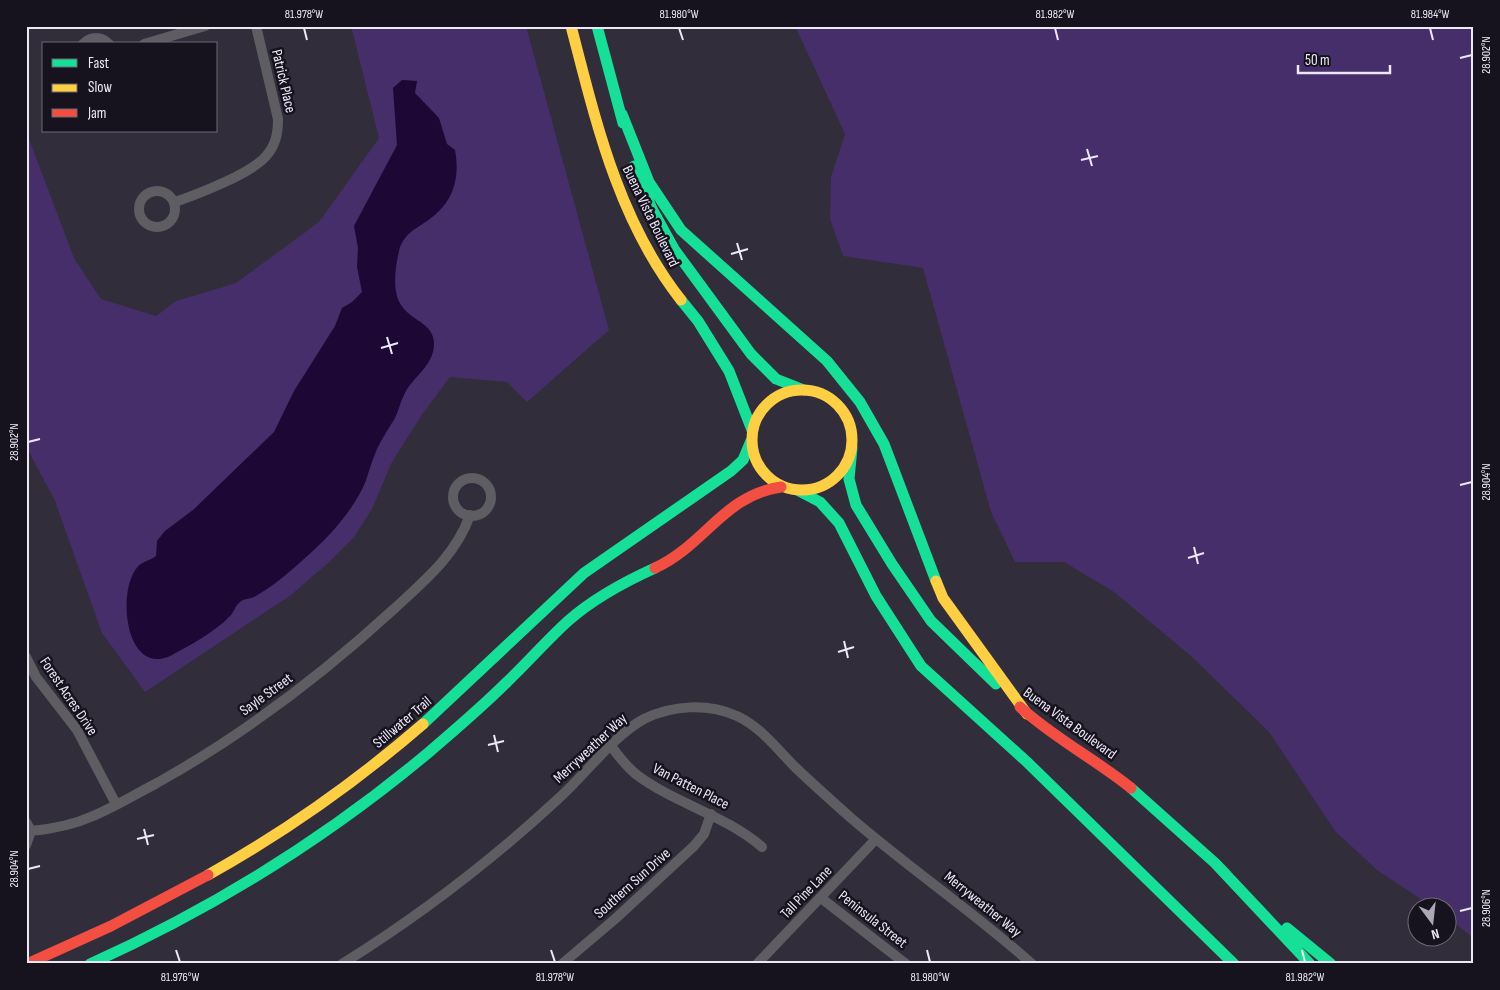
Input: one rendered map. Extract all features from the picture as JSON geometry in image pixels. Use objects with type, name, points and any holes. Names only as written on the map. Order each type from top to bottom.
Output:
[{"type":"main road","name":"Buena Vista Boulevard","points":[[571,26],[602,145],[623,201],[658,272],[698,321],[729,371],[752,436],[758,466],[768,478],[781,487],[799,491],[820,502],[839,523],[876,596],[921,666],[1027,762],[1234,964]]},
{"type":"main road","name":"Buena Vista Boulevard","points":[[597,26],[622,114],[627,145],[642,190],[662,231],[684,266],[750,352],[776,379],[826,396],[838,405],[847,418],[852,432],[849,479],[856,505],[892,564],[931,621],[1027,714],[1110,771],[1154,808],[1251,898],[1310,964]]},
{"type":"main road","points":[[622,114],[649,182],[681,230],[733,278],[786,322],[827,361],[860,402],[884,444],[943,598],[1027,714]]},
{"type":"main road","name":"Buena Vista Boulevard","points":[[752,436],[758,416],[767,403],[780,395],[804,390]]},
{"type":"main road","name":"Stillwater Trail","points":[[26,964],[119,923],[199,882],[276,835],[348,785],[451,701],[565,589],[624,543],[731,471],[742,460],[752,436]]},
{"type":"main road","name":"Buena Vista Boulevard","points":[[799,491],[814,489],[828,484],[848,462],[852,448]]},
{"type":"main road","points":[[90,964],[220,899],[338,823],[385,789],[473,715],[568,621],[585,607],[618,585],[678,556],[744,498],[759,491],[781,487]]},
{"type":"main road","points":[[1251,898],[1331,964]]},
{"type":"street","points":[[151,42],[205,26]]},
{"type":"street","name":"Patrick Place","points":[[175,202],[255,165],[267,156],[274,145],[278,132],[278,119],[256,26]]},
{"type":"street","points":[[85,42],[91,38],[98,38],[106,42]]},
{"type":"street","name":"Sayle Street","points":[[26,845],[28,827],[74,823],[116,804],[178,771],[232,737],[332,664],[393,609],[448,555],[463,536],[470,515]]},
{"type":"street","name":"Forest Acres Drive","points":[[27,662],[36,677],[78,730],[116,804]]},
{"type":"street","name":"Merryweather Way","points":[[342,964],[393,931],[477,868],[558,799],[625,732],[643,720],[662,711],[685,707],[703,708],[737,716],[767,738],[805,777],[876,839],[973,913],[1032,964]]},
{"type":"street","name":"Van Patten Place","points":[[611,746],[626,765],[638,776],[746,833],[762,847]]},
{"type":"street","name":"Southern Sun Drive","points":[[562,964],[615,919],[694,846],[704,834],[711,814]]},
{"type":"street","name":"Tall Pine Lane","points":[[757,964],[876,839]]},
{"type":"street","name":"Peninsula Street","points":[[821,898],[906,964]]},
{"type":"shaded area","points":[[351,26],[526,26],[609,330],[527,402],[507,382],[450,377],[421,416],[391,464],[372,509],[354,537],[328,563],[291,595],[145,692],[102,633],[55,501],[26,446],[26,131],[74,258],[101,299],[156,316],[176,301],[236,283],[319,222],[379,138]]},
{"type":"shaded area","points":[[795,26],[1474,26],[1474,942],[1470,935],[1458,926],[1458,898],[1419,898],[1377,870],[1335,831],[1269,732],[1191,656],[1114,592],[1064,562],[1015,562],[991,512],[923,268],[843,256],[830,219],[831,177],[845,134]]},
{"type":"shaded area","points":[[402,80],[417,81],[415,93],[439,118],[447,144],[455,150],[457,170],[454,188],[445,204],[431,218],[404,239],[396,266],[395,282],[397,297],[400,303],[408,313],[428,328],[433,338],[433,353],[430,360],[401,400],[395,418],[377,449],[360,494],[347,514],[323,542],[274,584],[254,597],[240,602],[224,622],[202,638],[170,656],[155,659],[143,654],[135,644],[129,629],[127,613],[127,596],[130,581],[136,569],[142,563],[156,556],[157,541],[165,531],[193,510],[274,432],[294,391],[335,326],[342,308],[352,302],[362,292],[357,267],[358,248],[354,226],[397,145],[393,88]]},
{"type":"traffic: fast","points":[[597,26],[623,123]]},
{"type":"traffic: fast","points":[[622,114],[649,182],[681,230],[827,361],[860,402],[884,444],[936,581]]},
{"type":"traffic: fast","points":[[634,166],[652,209],[674,249],[751,354],[776,379],[804,390]]},
{"type":"traffic: fast","points":[[681,300],[698,321],[729,371],[752,430]]},
{"type":"traffic: fast","points":[[423,724],[584,573],[731,471],[743,460],[751,441]]},
{"type":"traffic: fast","points":[[852,448],[849,479],[856,505],[892,564],[931,621],[996,684]]},
{"type":"traffic: fast","points":[[799,491],[820,502],[839,523],[876,596],[921,666],[1027,762],[1234,964]]},
{"type":"traffic: fast","points":[[90,964],[180,920],[223,896],[349,815],[389,785],[468,718],[560,628],[578,613],[610,591],[655,568]]},
{"type":"traffic: fast","points":[[1131,788],[1215,863],[1310,964]]},
{"type":"traffic: fast","points":[[1287,928],[1331,964]]},
{"type":"traffic: slow","points":[[571,26],[600,134],[625,203],[659,269],[681,300]]},
{"type":"traffic: slow","points":[[802,390],[821,394],[838,404],[848,421],[852,440],[848,459],[838,476],[821,486],[802,490],[783,486],[766,476],[756,459],[752,440],[756,421],[766,404],[783,394],[802,390]]},
{"type":"traffic: slow","points":[[936,581],[943,598],[1027,714]]},
{"type":"traffic: slow","points":[[208,875],[292,824],[346,786],[423,724]]},
{"type":"traffic: jam","points":[[655,568],[688,547],[729,510],[744,500],[761,492],[781,487]]},
{"type":"traffic: jam","points":[[1020,707],[1047,729],[1131,788]]},
{"type":"traffic: jam","points":[[27,964],[111,926],[208,875]]}]
